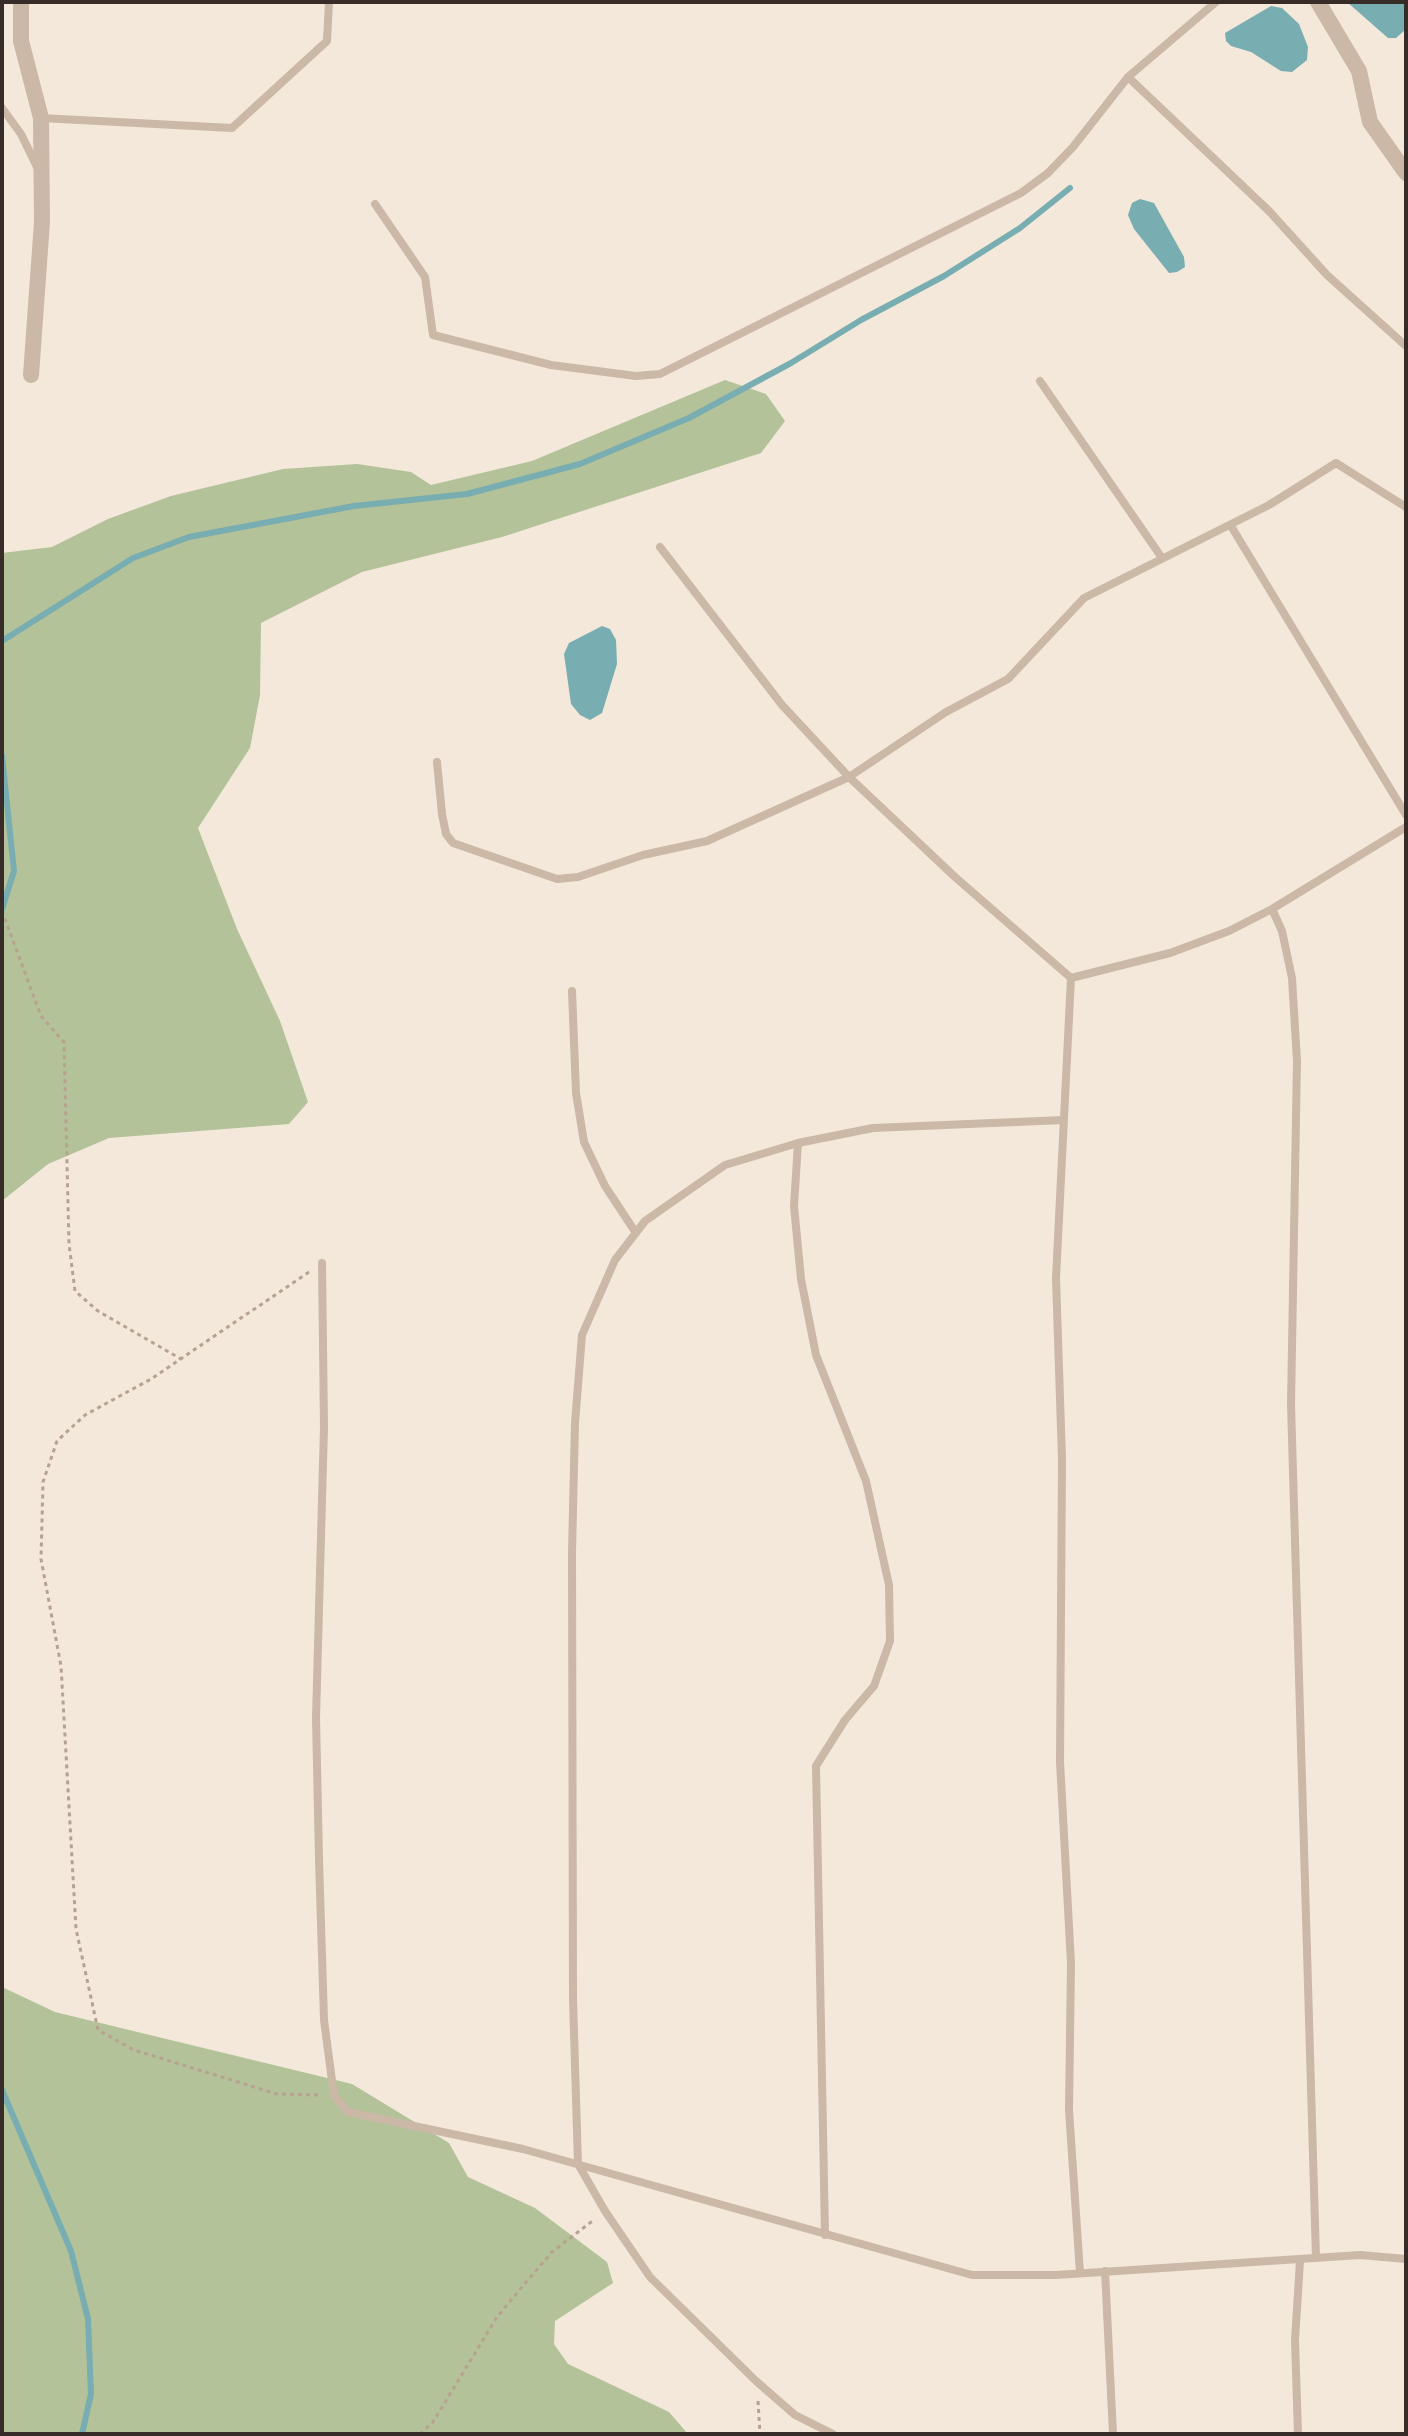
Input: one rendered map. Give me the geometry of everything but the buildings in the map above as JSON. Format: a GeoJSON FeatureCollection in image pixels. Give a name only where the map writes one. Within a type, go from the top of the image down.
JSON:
{"type":"FeatureCollection","features":[{"type":"Feature","properties":{"kind":"street"},"geometry":{"type":"LineString","coordinates":[[21,2],[21,41],[41,118],[42,222],[31,375]]}},
{"type":"Feature","properties":{"kind":"street"},"geometry":{"type":"LineString","coordinates":[[1318,2],[1359,71],[1370,122],[1406,173]]}},
{"type":"Feature","properties":{"kind":"lane"},"geometry":{"type":"LineString","coordinates":[[41,118],[232,128],[327,41],[329,2]]}},
{"type":"Feature","properties":{"kind":"lane"},"geometry":{"type":"LineString","coordinates":[[375,204],[425,277],[433,335],[551,365],[636,376],[660,374],[1021,193],[1048,173],[1073,147],[1128,77],[1216,2]]}},
{"type":"Feature","properties":{"kind":"lane"},"geometry":{"type":"LineString","coordinates":[[1128,77],[1269,211],[1327,275],[1406,346]]}},
{"type":"Feature","properties":{"kind":"lane"},"geometry":{"type":"LineString","coordinates":[[2,108],[21,134],[40,173]]}},
{"type":"Feature","properties":{"kind":"lane"},"geometry":{"type":"LineString","coordinates":[[1040,381],[1162,558]]}},
{"type":"Feature","properties":{"kind":"lane"},"geometry":{"type":"LineString","coordinates":[[437,762],[442,814],[446,834],[453,843],[557,879],[578,877],[643,855],[707,841],[849,777],[946,712],[1008,679],[1084,598],[1231,526],[1336,463],[1406,507]]}},
{"type":"Feature","properties":{"kind":"lane"},"geometry":{"type":"LineString","coordinates":[[1231,526],[1406,815]]}},
{"type":"Feature","properties":{"kind":"lane"},"geometry":{"type":"LineString","coordinates":[[660,547],[782,705],[849,777],[955,877],[1071,978]]}},
{"type":"Feature","properties":{"kind":"lane"},"geometry":{"type":"LineString","coordinates":[[1071,978],[1170,953],[1272,909],[1406,827]]}},
{"type":"Feature","properties":{"kind":"lane"},"geometry":{"type":"LineString","coordinates":[[1272,909],[1282,931],[1292,978],[1297,1061],[1291,1404],[1316,2258]]}},
{"type":"Feature","properties":{"kind":"lane"},"geometry":{"type":"LineString","coordinates":[[1071,978],[1056,1278],[1062,1459],[1060,1762],[1071,1963],[1069,2110],[1080,2273]]}},
{"type":"Feature","properties":{"kind":"lane"},"geometry":{"type":"LineString","coordinates":[[572,991],[576,1093],[584,1142],[605,1186],[636,1233]]}},
{"type":"Feature","properties":{"kind":"lane"},"geometry":{"type":"LineString","coordinates":[[833,2434],[795,2415],[650,2277],[605,2211],[578,2164],[573,1999],[575,1423],[582,1335],[615,1260],[645,1221],[725,1165],[798,1143],[873,1128],[1064,1120]]}},
{"type":"Feature","properties":{"kind":"lane"},"geometry":{"type":"LineString","coordinates":[[798,1143],[794,1206],[801,1279],[813,1340],[866,1481],[889,1585],[890,1641],[874,1686],[845,1720],[816,1766],[825,2235]]}},
{"type":"Feature","properties":{"kind":"lane"},"geometry":{"type":"LineString","coordinates":[[322,1263],[324,1427],[316,1734],[324,2020],[334,2096],[348,2112],[523,2149],[972,2275],[1006,2277],[1360,2255],[1406,2259]]}},
{"type":"Feature","properties":{"kind":"lane"},"geometry":{"type":"LineString","coordinates":[[1298,2434],[1295,2340],[1300,2261]]}},
{"type":"Feature","properties":{"kind":"lane"},"geometry":{"type":"LineString","coordinates":[[1105,2271],[1113,2434]]}},
{"type":"Feature","properties":{"kind":"path"},"geometry":{"type":"LineString","coordinates":[[3,912],[41,1016],[64,1042],[69,1244],[75,1291],[98,1311],[181,1359]]}},
{"type":"Feature","properties":{"kind":"path"},"geometry":{"type":"LineString","coordinates":[[322,1263],[181,1359],[85,1415],[57,1441],[43,1482],[41,1559],[61,1666],[76,1929],[98,2030],[134,2050],[277,2094],[334,2096]]}},
{"type":"Feature","properties":{"kind":"path"},"geometry":{"type":"LineString","coordinates":[[420,2434],[433,2422],[497,2317],[521,2288],[552,2252],[605,2211]]}},
{"type":"Feature","properties":{"kind":"path"},"geometry":{"type":"LineString","coordinates":[[756,2381],[760,2434]]}},
{"type":"Feature","properties":{"kind":"green space"},"geometry":{"type":"Polygon","coordinates":[[[725,380],[766,394],[785,421],[761,453],[502,537],[362,572],[261,623],[260,695],[250,748],[198,828],[237,929],[280,1021],[308,1102],[289,1124],[109,1138],[48,1164],[2,1201],[2,553],[52,547],[108,519],[171,496],[283,469],[357,464],[411,472],[431,485],[532,461],[725,380]]]}},
{"type":"Feature","properties":{"kind":"green space"},"geometry":{"type":"Polygon","coordinates":[[[2,1987],[55,2012],[352,2084],[449,2143],[468,2177],[535,2208],[607,2262],[613,2283],[555,2321],[554,2344],[568,2364],[669,2412],[688,2434],[2,2434],[2,1987]]]}},
{"type":"Feature","properties":{"kind":"water"},"geometry":{"type":"Polygon","coordinates":[[[1347,2],[1406,2],[1406,29],[1396,38],[1388,38],[1347,2]]]}},
{"type":"Feature","properties":{"kind":"water"},"geometry":{"type":"Polygon","coordinates":[[[1271,6],[1282,8],[1299,24],[1308,47],[1307,60],[1292,72],[1281,71],[1226,41],[1225,33],[1271,6]]]}},
{"type":"Feature","properties":{"kind":"water"},"geometry":{"type":"Polygon","coordinates":[[[1140,199],[1154,203],[1184,257],[1185,267],[1177,272],[1169,273],[1134,229],[1128,215],[1132,203],[1140,199]]]}},
{"type":"Feature","properties":{"kind":"water"},"geometry":{"type":"Polygon","coordinates":[[[602,626],[610,629],[616,640],[617,664],[602,713],[590,720],[580,715],[571,704],[564,654],[569,643],[602,626]]]}},
{"type":"Feature","properties":{"kind":"waterway"},"geometry":{"type":"LineString","coordinates":[[2,641],[133,558],[189,537],[354,506],[467,494],[580,464],[689,418],[944,276],[1020,228],[1070,188]]}},
{"type":"Feature","properties":{"kind":"waterway"},"geometry":{"type":"LineString","coordinates":[[2,756],[14,871],[2,909]]}},
{"type":"Feature","properties":{"kind":"waterway"},"geometry":{"type":"LineString","coordinates":[[2,2090],[71,2251],[88,2319],[91,2394],[82,2434]]}}]}
